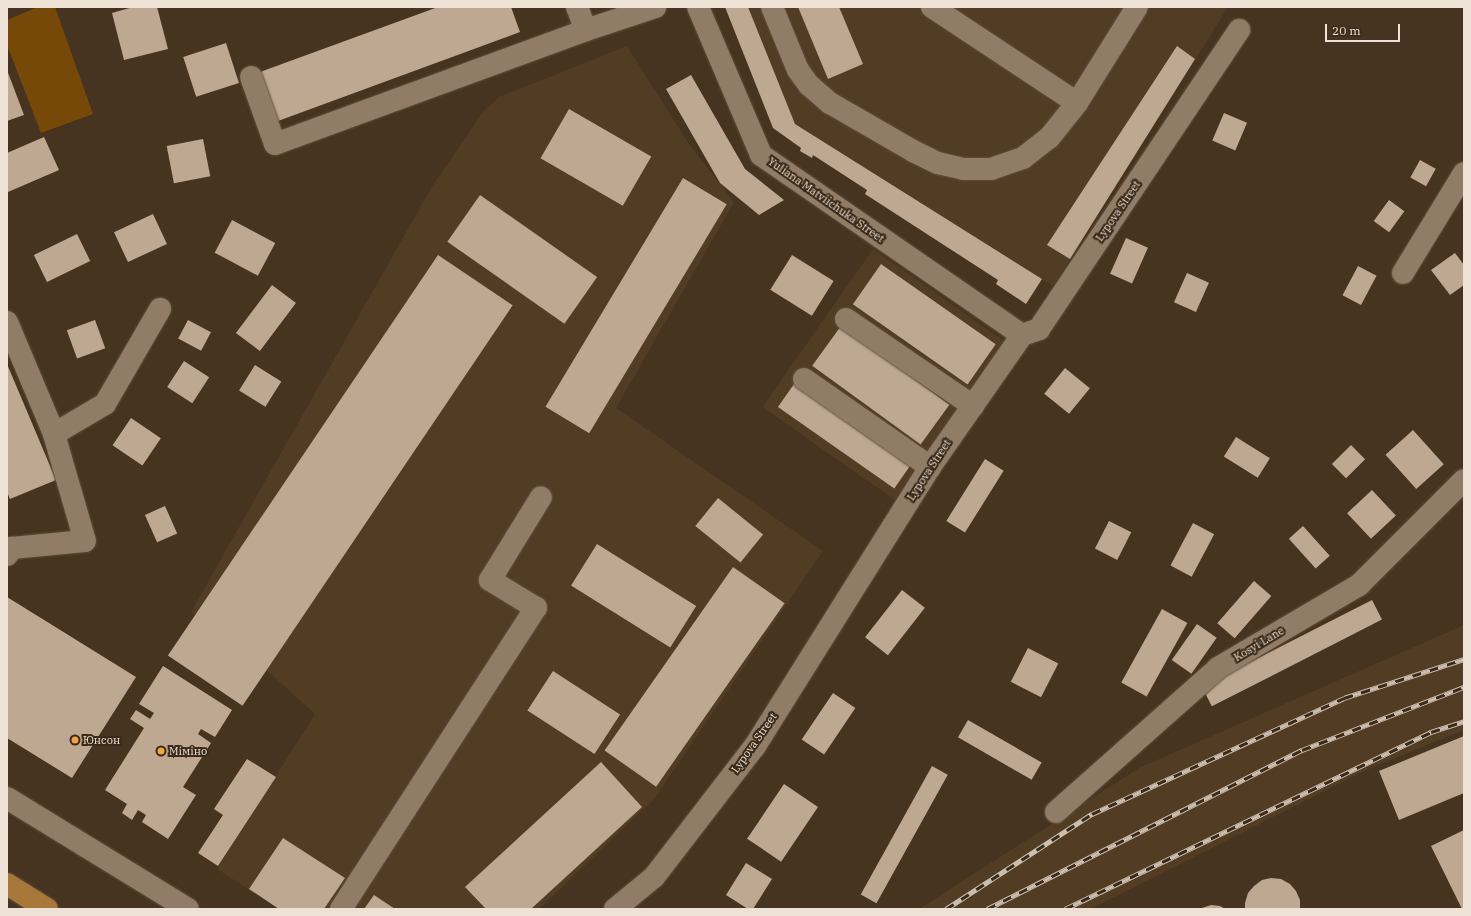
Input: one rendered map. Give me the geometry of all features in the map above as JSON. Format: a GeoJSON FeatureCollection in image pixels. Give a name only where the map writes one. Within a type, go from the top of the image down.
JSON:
{"type":"FeatureCollection","features":[{"type":"Feature","properties":{"kind":"main road"},"geometry":{"type":"LineString","coordinates":[[7,884],[47,909]]}},
{"type":"Feature","properties":{"kind":"street"},"geometry":{"type":"LineString","coordinates":[[577,7],[586,30]]}},
{"type":"Feature","properties":{"kind":"street"},"geometry":{"type":"LineString","coordinates":[[251,77],[275,144],[586,30],[655,7]]}},
{"type":"Feature","properties":{"kind":"street","name":"Yuliana Matviichuka Street"},"geometry":{"type":"LineString","coordinates":[[698,7],[761,155],[1022,335]]}},
{"type":"Feature","properties":{"kind":"street"},"geometry":{"type":"LineString","coordinates":[[772,7],[798,70],[810,85],[830,102],[913,151],[938,163],[963,169],[991,169],[1023,158],[1049,138],[1077,103],[1137,7]]}},
{"type":"Feature","properties":{"kind":"street"},"geometry":{"type":"LineString","coordinates":[[932,7],[1077,103]]}},
{"type":"Feature","properties":{"kind":"street","name":"Lypova Street"},"geometry":{"type":"LineString","coordinates":[[615,909],[654,877],[755,746],[930,466],[1022,335],[1039,329],[1239,30]]}},
{"type":"Feature","properties":{"kind":"street"},"geometry":{"type":"LineString","coordinates":[[1403,273],[1464,173]]}},
{"type":"Feature","properties":{"kind":"street"},"geometry":{"type":"LineString","coordinates":[[54,434],[105,404],[160,309]]}},
{"type":"Feature","properties":{"kind":"street"},"geometry":{"type":"LineString","coordinates":[[846,319],[973,406]]}},
{"type":"Feature","properties":{"kind":"street"},"geometry":{"type":"LineString","coordinates":[[7,322],[54,434],[85,541],[12,548],[7,555]]}},
{"type":"Feature","properties":{"kind":"street"},"geometry":{"type":"LineString","coordinates":[[804,380],[930,466]]}},
{"type":"Feature","properties":{"kind":"street","name":"Kosyi Lane"},"geometry":{"type":"LineString","coordinates":[[1056,812],[1218,668],[1359,585],[1464,480]]}},
{"type":"Feature","properties":{"kind":"street"},"geometry":{"type":"LineString","coordinates":[[341,909],[536,608],[490,580],[541,497]]}},
{"type":"Feature","properties":{"kind":"street"},"geometry":{"type":"LineString","coordinates":[[7,798],[188,909]]}},
{"type":"Feature","properties":{"kind":"shaded area"},"geometry":{"type":"Polygon","coordinates":[[[38,7],[55,7],[93,114],[41,133],[7,45],[7,20],[38,7]]]}},
{"type":"Feature","properties":{"kind":"shaded area"},"geometry":{"type":"Polygon","coordinates":[[[748,7],[1228,7],[1053,286],[795,124],[748,7]]]}},
{"type":"Feature","properties":{"kind":"shaded area"},"geometry":{"type":"Polygon","coordinates":[[[627,46],[689,144],[734,202],[616,408],[823,551],[654,799],[539,909],[279,909],[217,869],[315,714],[273,676],[191,612],[433,185],[483,112],[499,97],[627,46]]]}},
{"type":"Feature","properties":{"kind":"shaded area"},"geometry":{"type":"Polygon","coordinates":[[[873,249],[1005,341],[894,499],[762,407],[873,249]]]}},
{"type":"Feature","properties":{"kind":"shaded area"},"geometry":{"type":"Polygon","coordinates":[[[1464,625],[1464,730],[1366,770],[1091,909],[919,909],[1139,768],[1464,625]]]}},
{"type":"Feature","properties":{"kind":"building"},"geometry":{"type":"Polygon","coordinates":[[[133,7],[157,7],[168,49],[124,60],[112,13],[133,7]]]}},
{"type":"Feature","properties":{"kind":"building"},"geometry":{"type":"Polygon","coordinates":[[[438,7],[511,7],[520,32],[278,121],[260,72],[438,7]]]}},
{"type":"Feature","properties":{"kind":"building"},"geometry":{"type":"Polygon","coordinates":[[[725,7],[748,7],[795,124],[1042,279],[1026,304],[996,284],[998,280],[865,194],[867,190],[813,155],[812,158],[800,151],[801,148],[773,128],[725,7]]]}},
{"type":"Feature","properties":{"kind":"building"},"geometry":{"type":"Polygon","coordinates":[[[798,7],[839,7],[863,64],[828,79],[798,7]]]}},
{"type":"Feature","properties":{"kind":"building"},"geometry":{"type":"Polygon","coordinates":[[[226,43],[239,83],[196,97],[183,57],[226,43]]]}},
{"type":"Feature","properties":{"kind":"building"},"geometry":{"type":"Polygon","coordinates":[[[1177,46],[1195,59],[1070,259],[1047,245],[1177,46]]]}},
{"type":"Feature","properties":{"kind":"building"},"geometry":{"type":"Polygon","coordinates":[[[7,70],[24,115],[7,121],[7,70]]]}},
{"type":"Feature","properties":{"kind":"building"},"geometry":{"type":"Polygon","coordinates":[[[691,75],[745,169],[784,200],[759,215],[720,183],[666,89],[691,75]]]}},
{"type":"Feature","properties":{"kind":"building"},"geometry":{"type":"Polygon","coordinates":[[[569,109],[651,156],[623,206],[540,158],[569,109]]]}},
{"type":"Feature","properties":{"kind":"building"},"geometry":{"type":"Polygon","coordinates":[[[1224,113],[1247,123],[1235,150],[1212,141],[1224,113]]]}},
{"type":"Feature","properties":{"kind":"building"},"geometry":{"type":"Polygon","coordinates":[[[44,137],[59,170],[8,192],[7,153],[44,137]]]}},
{"type":"Feature","properties":{"kind":"building"},"geometry":{"type":"Polygon","coordinates":[[[203,139],[210,176],[174,183],[167,146],[203,139]]]}},
{"type":"Feature","properties":{"kind":"building"},"geometry":{"type":"Polygon","coordinates":[[[1420,160],[1436,169],[1426,186],[1410,177],[1420,160]]]}},
{"type":"Feature","properties":{"kind":"building"},"geometry":{"type":"Polygon","coordinates":[[[683,178],[727,204],[589,433],[545,407],[683,178]]]}},
{"type":"Feature","properties":{"kind":"building"},"geometry":{"type":"Polygon","coordinates":[[[480,195],[597,277],[564,324],[447,242],[480,195]]]}},
{"type":"Feature","properties":{"kind":"building"},"geometry":{"type":"Polygon","coordinates":[[[1389,200],[1404,211],[1389,232],[1374,221],[1389,200]]]}},
{"type":"Feature","properties":{"kind":"building"},"geometry":{"type":"Polygon","coordinates":[[[153,214],[167,244],[128,262],[114,232],[153,214]]]}},
{"type":"Feature","properties":{"kind":"building"},"geometry":{"type":"Polygon","coordinates":[[[232,220],[275,243],[258,276],[215,253],[232,220]]]}},
{"type":"Feature","properties":{"kind":"building"},"geometry":{"type":"Polygon","coordinates":[[[77,234],[90,261],[47,282],[34,255],[77,234]]]}},
{"type":"Feature","properties":{"kind":"building"},"geometry":{"type":"Polygon","coordinates":[[[1126,238],[1148,248],[1132,283],[1110,274],[1126,238]]]}},
{"type":"Feature","properties":{"kind":"building"},"geometry":{"type":"Polygon","coordinates":[[[1455,253],[1464,265],[1464,285],[1450,295],[1431,270],[1455,253]]]}},
{"type":"Feature","properties":{"kind":"building"},"geometry":{"type":"Polygon","coordinates":[[[438,255],[513,305],[243,706],[168,655],[438,255]]]}},
{"type":"Feature","properties":{"kind":"building"},"geometry":{"type":"Polygon","coordinates":[[[792,255],[834,281],[812,316],[770,290],[792,255]]]}},
{"type":"Feature","properties":{"kind":"building"},"geometry":{"type":"Polygon","coordinates":[[[881,264],[996,344],[968,384],[853,304],[881,264]]]}},
{"type":"Feature","properties":{"kind":"building"},"geometry":{"type":"Polygon","coordinates":[[[1358,266],[1377,276],[1361,305],[1343,295],[1358,266]]]}},
{"type":"Feature","properties":{"kind":"building"},"geometry":{"type":"Polygon","coordinates":[[[1187,273],[1209,283],[1196,312],[1174,302],[1187,273]]]}},
{"type":"Feature","properties":{"kind":"building"},"geometry":{"type":"Polygon","coordinates":[[[272,285],[296,303],[260,351],[236,333],[272,285]]]}},
{"type":"Feature","properties":{"kind":"building"},"geometry":{"type":"Polygon","coordinates":[[[95,320],[105,348],[77,358],[67,330],[95,320]]]}},
{"type":"Feature","properties":{"kind":"building"},"geometry":{"type":"Polygon","coordinates":[[[188,320],[211,332],[201,351],[178,339],[188,320]]]}},
{"type":"Feature","properties":{"kind":"building"},"geometry":{"type":"Polygon","coordinates":[[[841,326],[949,405],[921,444],[812,366],[841,326]]]}},
{"type":"Feature","properties":{"kind":"building"},"geometry":{"type":"Polygon","coordinates":[[[184,361],[209,377],[192,403],[167,387],[184,361]]]}},
{"type":"Feature","properties":{"kind":"building"},"geometry":{"type":"Polygon","coordinates":[[[7,364],[56,480],[10,499],[7,492],[7,364]]]}},
{"type":"Feature","properties":{"kind":"building"},"geometry":{"type":"Polygon","coordinates":[[[255,365],[281,381],[265,407],[239,390],[255,365]]]}},
{"type":"Feature","properties":{"kind":"building"},"geometry":{"type":"Polygon","coordinates":[[[1065,368],[1090,388],[1069,414],[1044,394],[1065,368]]]}},
{"type":"Feature","properties":{"kind":"building"},"geometry":{"type":"Polygon","coordinates":[[[794,384],[910,465],[894,488],[778,407],[794,384]]]}},
{"type":"Feature","properties":{"kind":"building"},"geometry":{"type":"Polygon","coordinates":[[[131,418],[161,438],[142,465],[113,445],[131,418]]]}},
{"type":"Feature","properties":{"kind":"building"},"geometry":{"type":"Polygon","coordinates":[[[1413,430],[1444,464],[1416,489],[1386,455],[1413,430]]]}},
{"type":"Feature","properties":{"kind":"building"},"geometry":{"type":"Polygon","coordinates":[[[1236,437],[1270,458],[1258,478],[1224,457],[1236,437]]]}},
{"type":"Feature","properties":{"kind":"building"},"geometry":{"type":"Polygon","coordinates":[[[1351,445],[1365,459],[1346,478],[1332,464],[1351,445]]]}},
{"type":"Feature","properties":{"kind":"building"},"geometry":{"type":"Polygon","coordinates":[[[985,459],[1004,471],[965,533],[946,521],[985,459]]]}},
{"type":"Feature","properties":{"kind":"building"},"geometry":{"type":"Polygon","coordinates":[[[1372,490],[1396,516],[1371,539],[1347,513],[1372,490]]]}},
{"type":"Feature","properties":{"kind":"building"},"geometry":{"type":"Polygon","coordinates":[[[718,498],[763,535],[740,562],[695,526],[718,498]]]}},
{"type":"Feature","properties":{"kind":"building"},"geometry":{"type":"Polygon","coordinates":[[[165,506],[177,533],[157,542],[145,515],[165,506]]]}},
{"type":"Feature","properties":{"kind":"building"},"geometry":{"type":"Polygon","coordinates":[[[1109,521],[1131,532],[1117,560],[1095,549],[1109,521]]]}},
{"type":"Feature","properties":{"kind":"building"},"geometry":{"type":"Polygon","coordinates":[[[1193,523],[1214,534],[1192,577],[1170,565],[1193,523]]]}},
{"type":"Feature","properties":{"kind":"building"},"geometry":{"type":"Polygon","coordinates":[[[1303,526],[1330,556],[1316,568],[1289,539],[1303,526]]]}},
{"type":"Feature","properties":{"kind":"building"},"geometry":{"type":"Polygon","coordinates":[[[597,544],[696,606],[670,648],[571,586],[597,544]]]}},
{"type":"Feature","properties":{"kind":"building"},"geometry":{"type":"Polygon","coordinates":[[[733,567],[785,603],[656,787],[605,750],[733,567]]]}},
{"type":"Feature","properties":{"kind":"building"},"geometry":{"type":"Polygon","coordinates":[[[1254,581],[1271,596],[1235,638],[1217,623],[1254,581]]]}},
{"type":"Feature","properties":{"kind":"building"},"geometry":{"type":"Polygon","coordinates":[[[902,590],[925,608],[888,655],[865,637],[902,590]]]}},
{"type":"Feature","properties":{"kind":"building"},"geometry":{"type":"Polygon","coordinates":[[[7,597],[136,677],[72,778],[7,738],[7,597]]]}},
{"type":"Feature","properties":{"kind":"building"},"geometry":{"type":"Polygon","coordinates":[[[1372,600],[1382,620],[1212,706],[1202,687],[1372,600]]]}},
{"type":"Feature","properties":{"kind":"building"},"geometry":{"type":"Polygon","coordinates":[[[1162,609],[1187,623],[1147,697],[1121,682],[1162,609]]]}},
{"type":"Feature","properties":{"kind":"building"},"geometry":{"type":"Polygon","coordinates":[[[1197,624],[1217,638],[1191,674],[1172,660],[1197,624]]]}},
{"type":"Feature","properties":{"kind":"building"},"geometry":{"type":"Polygon","coordinates":[[[1028,648],[1058,663],[1041,697],[1011,682],[1028,648]]]}},
{"type":"Feature","properties":{"kind":"building"},"geometry":{"type":"Polygon","coordinates":[[[163,666],[232,710],[215,737],[201,729],[198,734],[211,743],[183,787],[196,795],[168,839],[142,822],[146,815],[138,810],[132,820],[122,813],[127,804],[105,790],[144,728],[130,719],[136,710],[150,719],[154,713],[139,704],[163,666]]]}},
{"type":"Feature","properties":{"kind":"building"},"geometry":{"type":"Polygon","coordinates":[[[553,671],[620,715],[594,754],[527,710],[553,671]]]}},
{"type":"Feature","properties":{"kind":"building"},"geometry":{"type":"Polygon","coordinates":[[[833,693],[855,708],[824,755],[802,739],[833,693]]]}},
{"type":"Feature","properties":{"kind":"building"},"geometry":{"type":"Polygon","coordinates":[[[968,720],[1042,762],[1032,780],[958,737],[968,720]]]}},
{"type":"Feature","properties":{"kind":"building"},"geometry":{"type":"Polygon","coordinates":[[[1464,736],[1464,793],[1399,820],[1379,771],[1464,736]]]}},
{"type":"Feature","properties":{"kind":"building"},"geometry":{"type":"Polygon","coordinates":[[[247,759],[276,777],[218,866],[198,853],[223,815],[214,809],[247,759]]]}},
{"type":"Feature","properties":{"kind":"building"},"geometry":{"type":"Polygon","coordinates":[[[601,762],[642,807],[531,909],[486,909],[465,887],[601,762]]]}},
{"type":"Feature","properties":{"kind":"building"},"geometry":{"type":"Polygon","coordinates":[[[932,766],[948,775],[876,903],[861,895],[932,766]]]}},
{"type":"Feature","properties":{"kind":"building"},"geometry":{"type":"Polygon","coordinates":[[[784,784],[818,807],[781,862],[747,839],[784,784]]]}},
{"type":"Feature","properties":{"kind":"building"},"geometry":{"type":"Polygon","coordinates":[[[1464,830],[1464,909],[1462,909],[1431,846],[1464,830]]]}},
{"type":"Feature","properties":{"kind":"building"},"geometry":{"type":"Polygon","coordinates":[[[283,838],[345,878],[324,909],[279,909],[249,889],[283,838]]]}},
{"type":"Feature","properties":{"kind":"building"},"geometry":{"type":"Polygon","coordinates":[[[746,863],[772,879],[753,909],[748,909],[726,895],[746,863]]]}},
{"type":"Feature","properties":{"kind":"building"},"geometry":{"type":"Polygon","coordinates":[[[1271,878],[1281,879],[1290,884],[1296,891],[1300,900],[1300,909],[1245,909],[1248,893],[1262,880],[1271,878]]]}},
{"type":"Feature","properties":{"kind":"building"},"geometry":{"type":"Polygon","coordinates":[[[374,895],[395,909],[364,909],[374,895]]]}},
{"type":"Feature","properties":{"kind":"building"},"geometry":{"type":"Polygon","coordinates":[[[1211,905],[1220,906],[1225,909],[1199,909],[1211,905]]]}},
{"type":"Feature","properties":{"kind":"railway"},"geometry":{"type":"LineString","coordinates":[[946,909],[1092,814],[1344,698],[1464,659]]}},
{"type":"Feature","properties":{"kind":"railway"},"geometry":{"type":"LineString","coordinates":[[987,909],[1302,750],[1464,687]]}},
{"type":"Feature","properties":{"kind":"railway"},"geometry":{"type":"LineString","coordinates":[[1065,909],[1431,732],[1464,721]]}},
{"type":"Feature","properties":{"kind":"place","name":"Юнсон"},"geometry":{"type":"Point","coordinates":[75,740]}},
{"type":"Feature","properties":{"kind":"place","name":"Міміно"},"geometry":{"type":"Point","coordinates":[161,751]}}]}
